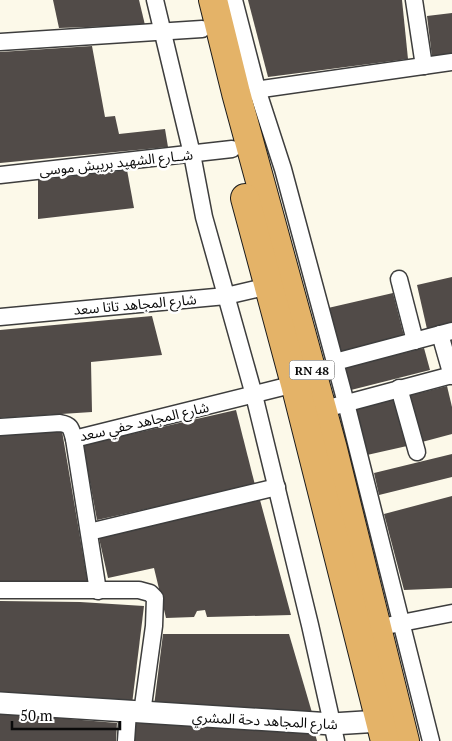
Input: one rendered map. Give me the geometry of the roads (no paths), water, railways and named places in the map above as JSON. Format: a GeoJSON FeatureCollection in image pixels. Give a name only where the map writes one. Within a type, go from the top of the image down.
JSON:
{"type":"FeatureCollection","features":[{"type":"Feature","properties":{"kind":"highway","name":"RN 48"},"geometry":{"type":"LineString","coordinates":[[194,0],[295,384],[324,410],[382,731]]}},
{"type":"Feature","properties":{"kind":"highway","name":"RN 48"},"geometry":{"type":"LineString","coordinates":[[213,0],[246,91],[295,304],[333,449],[389,625],[405,741]]}},
{"type":"Feature","properties":{"kind":"street"},"geometry":{"type":"LineString","coordinates":[[155,0],[192,154],[204,217],[254,395],[310,624],[334,733]]}},
{"type":"Feature","properties":{"kind":"street"},"geometry":{"type":"LineString","coordinates":[[234,0],[246,91],[283,169],[334,362],[324,410],[452,375],[446,333],[334,362]]}},
{"type":"Feature","properties":{"kind":"street"},"geometry":{"type":"LineString","coordinates":[[414,0],[424,66]]}},
{"type":"Feature","properties":{"kind":"street"},"geometry":{"type":"LineString","coordinates":[[0,42],[202,29]]}},
{"type":"Feature","properties":{"kind":"street"},"geometry":{"type":"LineString","coordinates":[[246,91],[452,62]]}},
{"type":"Feature","properties":{"kind":"street","name":"شــارع الشهيد بريبش موسى"},"geometry":{"type":"LineString","coordinates":[[0,175],[232,149]]}},
{"type":"Feature","properties":{"kind":"street"},"geometry":{"type":"LineString","coordinates":[[399,279],[415,341]]}},
{"type":"Feature","properties":{"kind":"street","name":"شارع المجاهد تاتا سعد"},"geometry":{"type":"LineString","coordinates":[[0,317],[226,296],[269,286]]}},
{"type":"Feature","properties":{"kind":"street","name":"شارع المجاهد حفي سعد"},"geometry":{"type":"LineString","coordinates":[[0,427],[60,422],[69,425],[74,439],[295,384]]}},
{"type":"Feature","properties":{"kind":"street"},"geometry":{"type":"LineString","coordinates":[[399,388],[417,452]]}},
{"type":"Feature","properties":{"kind":"street"},"geometry":{"type":"LineString","coordinates":[[74,439],[98,591]]}},
{"type":"Feature","properties":{"kind":"street"},"geometry":{"type":"LineString","coordinates":[[89,532],[276,487]]}},
{"type":"Feature","properties":{"kind":"street"},"geometry":{"type":"LineString","coordinates":[[0,590],[139,590],[150,594],[154,598],[154,626],[135,712],[126,741]]}},
{"type":"Feature","properties":{"kind":"street"},"geometry":{"type":"LineString","coordinates":[[430,741],[389,625],[452,613]]}},
{"type":"Feature","properties":{"kind":"street","name":"شارع المجاهد دحة المشري"},"geometry":{"type":"LineString","coordinates":[[0,703],[135,712],[334,733],[382,731]]}}]}
